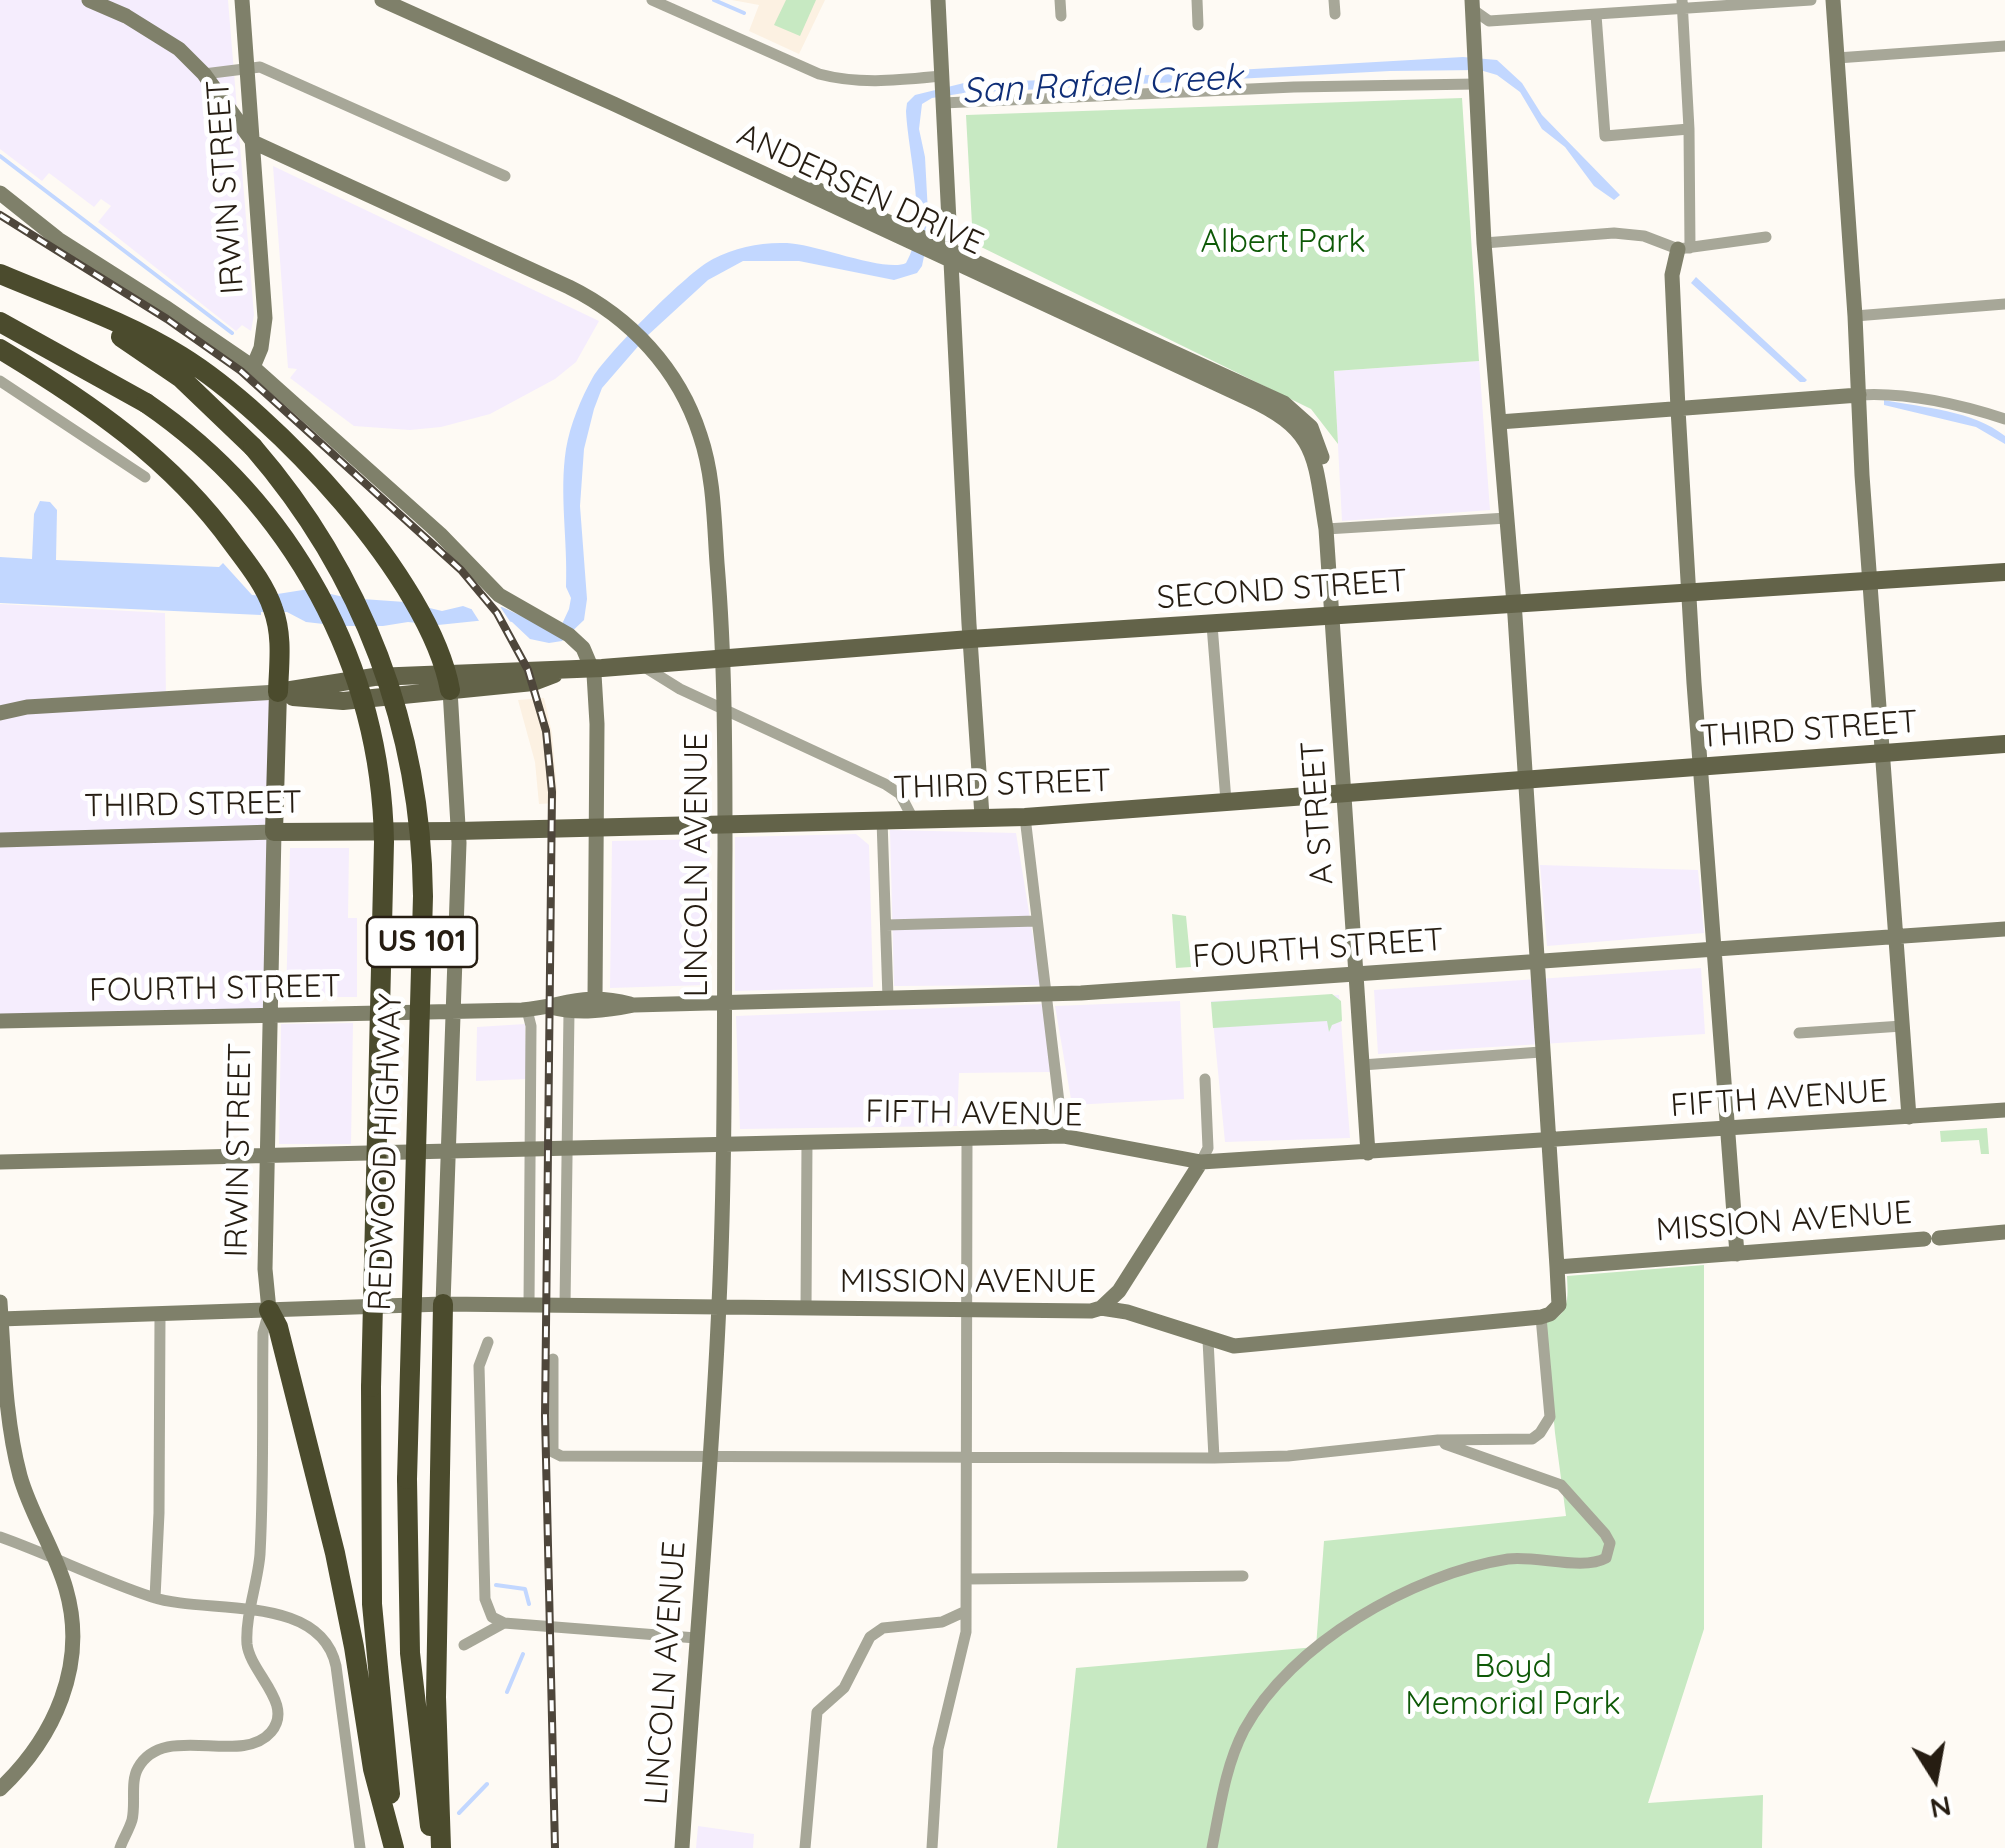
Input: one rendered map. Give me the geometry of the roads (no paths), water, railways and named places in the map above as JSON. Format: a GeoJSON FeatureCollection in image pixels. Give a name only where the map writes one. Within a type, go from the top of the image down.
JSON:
{"type":"FeatureCollection","features":[{"type":"Feature","properties":{"kind":"highway","name":"REDWOOD HIGHWAY"},"geometry":{"type":"LineString","coordinates":[[0,275],[81,314],[152,357],[208,401],[253,447],[308,517],[356,599],[399,711],[417,801],[423,896],[407,1478],[410,1653],[419,1747],[437,1848]]}},
{"type":"Feature","properties":{"kind":"highway"},"geometry":{"type":"LineString","coordinates":[[0,275],[150,338],[233,394],[285,440],[368,534],[430,632],[448,682]]}},
{"type":"Feature","properties":{"kind":"highway","name":"REDWOOD HIGHWAY"},"geometry":{"type":"LineString","coordinates":[[0,322],[146,403],[198,442],[268,513],[322,596],[346,648],[375,753],[383,800],[384,842],[370,1386],[370,1556],[375,1651],[396,1848]]}},
{"type":"Feature","properties":{"kind":"highway"},"geometry":{"type":"LineString","coordinates":[[0,349],[84,401],[142,445],[202,505],[266,593],[280,640],[278,692]]}},
{"type":"Feature","properties":{"kind":"highway"},"geometry":{"type":"LineString","coordinates":[[437,1848],[442,1304]]}},
{"type":"Feature","properties":{"kind":"highway"},"geometry":{"type":"LineString","coordinates":[[269,1310],[278,1327],[332,1540],[354,1647],[372,1769],[396,1848]]}},
{"type":"Feature","properties":{"kind":"main road","name":"SECOND STREET"},"geometry":{"type":"LineString","coordinates":[[278,692],[328,702],[448,682],[533,682],[563,670],[970,639],[2005,572]]}},
{"type":"Feature","properties":{"kind":"main road","name":"IRWIN STREET"},"geometry":{"type":"LineString","coordinates":[[274,832],[278,692]]}},
{"type":"Feature","properties":{"kind":"main road","name":"THIRD STREET"},"geometry":{"type":"LineString","coordinates":[[274,832],[1025,816],[1884,756],[2005,744]]}},
{"type":"Feature","properties":{"kind":"street"},"geometry":{"type":"LineString","coordinates":[[89,0],[161,36],[204,74],[252,142]]}},
{"type":"Feature","properties":{"kind":"street","name":"IRWIN STREET"},"geometry":{"type":"LineString","coordinates":[[242,0],[265,318],[261,348],[253,368]]}},
{"type":"Feature","properties":{"kind":"street","name":"ANDERSEN DRIVE"},"geometry":{"type":"LineString","coordinates":[[382,0],[887,225],[931,241]]}},
{"type":"Feature","properties":{"kind":"street","name":"ANDERSEN DRIVE"},"geometry":{"type":"LineString","coordinates":[[404,0],[887,225],[912,230],[987,280],[1276,411],[1311,439]]}},
{"type":"Feature","properties":{"kind":"street"},"geometry":{"type":"LineString","coordinates":[[652,0],[840,80],[884,81],[942,90],[1476,84]]}},
{"type":"Feature","properties":{"kind":"street"},"geometry":{"type":"LineString","coordinates":[[938,0],[982,816]]}},
{"type":"Feature","properties":{"kind":"street"},"geometry":{"type":"LineString","coordinates":[[1060,0],[1061,16]]}},
{"type":"Feature","properties":{"kind":"street"},"geometry":{"type":"LineString","coordinates":[[1197,0],[1198,24]]}},
{"type":"Feature","properties":{"kind":"street"},"geometry":{"type":"LineString","coordinates":[[1334,0],[1335,14]]}},
{"type":"Feature","properties":{"kind":"street"},"geometry":{"type":"LineString","coordinates":[[1470,3],[1489,20],[1810,0]]}},
{"type":"Feature","properties":{"kind":"street"},"geometry":{"type":"LineString","coordinates":[[1833,0],[1908,1117]]}},
{"type":"Feature","properties":{"kind":"street"},"geometry":{"type":"LineString","coordinates":[[553,1359],[553,1452],[561,1456],[1214,1458],[1288,1456],[1438,1440],[1518,1441],[1540,1434],[1550,1416],[1541,1317],[1559,1304],[1470,3]]}},
{"type":"Feature","properties":{"kind":"street"},"geometry":{"type":"LineString","coordinates":[[1682,5],[1690,129],[1684,248],[1672,275],[1678,409],[1700,769],[1738,1254]]}},
{"type":"Feature","properties":{"kind":"street"},"geometry":{"type":"LineString","coordinates":[[1596,15],[1606,136],[1690,129]]}},
{"type":"Feature","properties":{"kind":"street"},"geometry":{"type":"LineString","coordinates":[[1837,58],[2005,46]]}},
{"type":"Feature","properties":{"kind":"street"},"geometry":{"type":"LineString","coordinates":[[204,74],[260,67],[505,176]]}},
{"type":"Feature","properties":{"kind":"street","name":"LINCOLN AVENUE"},"geometry":{"type":"LineString","coordinates":[[252,142],[576,290],[630,328],[652,349],[686,399],[706,455],[726,710],[723,1144],[719,1306],[682,1848]]}},
{"type":"Feature","properties":{"kind":"street"},"geometry":{"type":"LineString","coordinates":[[0,192],[58,239],[253,368],[447,540],[499,595],[576,640],[593,668],[597,724],[595,998]]}},
{"type":"Feature","properties":{"kind":"street"},"geometry":{"type":"LineString","coordinates":[[931,241],[947,208]]}},
{"type":"Feature","properties":{"kind":"street"},"geometry":{"type":"LineString","coordinates":[[1484,243],[1614,233],[1644,236],[1684,248],[1766,237]]}},
{"type":"Feature","properties":{"kind":"street","name":"ANDERSEN DRIVE"},"geometry":{"type":"LineString","coordinates":[[950,255],[1284,402],[1298,413],[1311,439]]}},
{"type":"Feature","properties":{"kind":"street"},"geometry":{"type":"LineString","coordinates":[[952,303],[969,282],[987,280]]}},
{"type":"Feature","properties":{"kind":"street"},"geometry":{"type":"LineString","coordinates":[[1855,316],[2005,304]]}},
{"type":"Feature","properties":{"kind":"street"},"geometry":{"type":"LineString","coordinates":[[0,381],[145,477]]}},
{"type":"Feature","properties":{"kind":"street"},"geometry":{"type":"LineString","coordinates":[[1500,422],[1885,393],[2005,419]]}},
{"type":"Feature","properties":{"kind":"street","name":"A STREET"},"geometry":{"type":"LineString","coordinates":[[1311,439],[1327,482],[1326,529],[1368,1153]]}},
{"type":"Feature","properties":{"kind":"street"},"geometry":{"type":"LineString","coordinates":[[1326,529],[1507,518]]}},
{"type":"Feature","properties":{"kind":"street"},"geometry":{"type":"LineString","coordinates":[[1212,624],[1226,801]]}},
{"type":"Feature","properties":{"kind":"street"},"geometry":{"type":"LineString","coordinates":[[642,665],[668,682],[885,784],[900,794],[912,819]]}},
{"type":"Feature","properties":{"kind":"street"},"geometry":{"type":"LineString","coordinates":[[442,1304],[455,1011],[458,831],[448,682]]}},
{"type":"Feature","properties":{"kind":"street","name":"SECOND STREET"},"geometry":{"type":"LineString","coordinates":[[0,712],[27,707],[278,692]]}},
{"type":"Feature","properties":{"kind":"street"},"geometry":{"type":"LineString","coordinates":[[1025,816],[1062,1136]]}},
{"type":"Feature","properties":{"kind":"street"},"geometry":{"type":"LineString","coordinates":[[882,820],[888,998]]}},
{"type":"Feature","properties":{"kind":"street","name":"IRWIN STREET"},"geometry":{"type":"LineString","coordinates":[[120,1848],[132,1820],[136,1770],[148,1756],[168,1747],[253,1745],[270,1732],[278,1716],[275,1697],[256,1672],[248,1646],[260,1542],[262,1334],[269,1310],[265,1269],[274,832]]}},
{"type":"Feature","properties":{"kind":"street","name":"THIRD STREET"},"geometry":{"type":"LineString","coordinates":[[0,840],[274,832]]}},
{"type":"Feature","properties":{"kind":"street"},"geometry":{"type":"LineString","coordinates":[[886,925],[1037,921]]}},
{"type":"Feature","properties":{"kind":"street","name":"FOURTH STREET"},"geometry":{"type":"LineString","coordinates":[[550,1007],[569,1012],[634,1005],[1046,994],[2005,929]]}},
{"type":"Feature","properties":{"kind":"street","name":"FOURTH STREET"},"geometry":{"type":"LineString","coordinates":[[0,1021],[527,1010],[550,1007],[564,1000],[595,998],[634,1005]]}},
{"type":"Feature","properties":{"kind":"street"},"geometry":{"type":"LineString","coordinates":[[527,1010],[531,1026],[529,1304]]}},
{"type":"Feature","properties":{"kind":"street"},"geometry":{"type":"LineString","coordinates":[[565,1305],[569,1012]]}},
{"type":"Feature","properties":{"kind":"street"},"geometry":{"type":"LineString","coordinates":[[1800,1033],[1902,1026]]}},
{"type":"Feature","properties":{"kind":"street"},"geometry":{"type":"LineString","coordinates":[[1362,1065],[1541,1052]]}},
{"type":"Feature","properties":{"kind":"street"},"geometry":{"type":"LineString","coordinates":[[1101,1308],[1119,1291],[1208,1148],[1205,1079]]}},
{"type":"Feature","properties":{"kind":"street","name":"FIFTH AVENUE"},"geometry":{"type":"LineString","coordinates":[[0,1162],[1062,1136],[1201,1162],[2005,1110]]}},
{"type":"Feature","properties":{"kind":"street"},"geometry":{"type":"LineString","coordinates":[[932,1848],[938,1749],[966,1632],[967,1137]]}},
{"type":"Feature","properties":{"kind":"street"},"geometry":{"type":"LineString","coordinates":[[806,1309],[807,1141]]}},
{"type":"Feature","properties":{"kind":"street","name":"MISSION AVENUE"},"geometry":{"type":"LineString","coordinates":[[1557,1268],[2005,1232]]}},
{"type":"Feature","properties":{"kind":"street"},"geometry":{"type":"LineString","coordinates":[[0,1302],[12,1438],[21,1480],[69,1604],[71,1642],[64,1694],[56,1718],[38,1747],[0,1789]]}},
{"type":"Feature","properties":{"kind":"street","name":"MISSION AVENUE"},"geometry":{"type":"LineString","coordinates":[[1,1320],[442,1304],[968,1311],[1101,1308],[1127,1312],[1234,1346],[1541,1317]]}},
{"type":"Feature","properties":{"kind":"street"},"geometry":{"type":"LineString","coordinates":[[155,1598],[160,1316]]}},
{"type":"Feature","properties":{"kind":"street"},"geometry":{"type":"LineString","coordinates":[[1208,1340],[1214,1458]]}},
{"type":"Feature","properties":{"kind":"street"},"geometry":{"type":"LineString","coordinates":[[488,1342],[478,1366],[485,1599],[492,1617],[504,1623],[696,1638]]}},
{"type":"Feature","properties":{"kind":"street"},"geometry":{"type":"LineString","coordinates":[[1212,1848],[1225,1779],[1244,1730],[1281,1680],[1316,1647],[1388,1600],[1446,1574],[1510,1559],[1588,1563],[1606,1558],[1610,1543],[1605,1534],[1561,1485],[1438,1440]]}},
{"type":"Feature","properties":{"kind":"street"},"geometry":{"type":"LineString","coordinates":[[0,1537],[155,1598],[202,1606],[253,1607],[300,1624],[330,1648],[336,1666],[360,1848]]}},
{"type":"Feature","properties":{"kind":"street"},"geometry":{"type":"LineString","coordinates":[[967,1578],[1243,1576]]}},
{"type":"Feature","properties":{"kind":"street"},"geometry":{"type":"LineString","coordinates":[[805,1848],[817,1712],[821,1706],[844,1688],[870,1637],[883,1628],[942,1622],[966,1611]]}},
{"type":"Feature","properties":{"kind":"street"},"geometry":{"type":"LineString","coordinates":[[464,1644],[504,1623]]}},
{"type":"Feature","properties":{"kind":"water","name":"San Rafael Creek"},"geometry":{"type":"Polygon","coordinates":[[[1463,57],[1497,60],[1522,83],[1542,115],[1620,195],[1614,200],[1594,186],[1565,147],[1542,129],[1520,92],[1497,75],[1480,70],[1390,71],[964,93],[932,98],[922,104],[919,129],[925,157],[929,232],[917,273],[894,280],[799,261],[743,261],[708,280],[647,336],[602,388],[584,449],[580,506],[587,599],[584,620],[562,641],[530,639],[512,622],[496,619],[438,625],[408,622],[341,626],[306,622],[287,612],[261,615],[0,603],[0,557],[32,559],[34,514],[40,501],[50,502],[57,510],[56,560],[219,567],[223,563],[252,595],[309,589],[442,611],[463,606],[502,607],[530,620],[562,624],[571,598],[566,587],[566,449],[576,412],[593,377],[668,295],[701,267],[731,251],[758,244],[787,243],[883,264],[906,263],[916,230],[906,111],[907,103],[915,95],[964,83],[1463,57]]]}},
{"type":"Feature","properties":{"kind":"water"},"geometry":{"type":"Polygon","coordinates":[[[1696,277],[1807,380],[1800,382],[1691,283],[1696,277]]]}},
{"type":"Feature","properties":{"kind":"water"},"geometry":{"type":"Polygon","coordinates":[[[1884,400],[1947,411],[1978,421],[2005,436],[2005,444],[1976,427],[1884,405],[1884,400]]]}},
{"type":"Feature","properties":{"kind":"waterway"},"geometry":{"type":"LineString","coordinates":[[714,0],[744,13]]}},
{"type":"Feature","properties":{"kind":"waterway"},"geometry":{"type":"LineString","coordinates":[[0,156],[232,333]]}},
{"type":"Feature","properties":{"kind":"waterway"},"geometry":{"type":"LineString","coordinates":[[496,1585],[525,1589],[529,1604]]}},
{"type":"Feature","properties":{"kind":"waterway"},"geometry":{"type":"LineString","coordinates":[[507,1692],[523,1654]]}},
{"type":"Feature","properties":{"kind":"waterway"},"geometry":{"type":"LineString","coordinates":[[459,1813],[487,1784]]}},
{"type":"Feature","properties":{"kind":"railway"},"geometry":{"type":"LineString","coordinates":[[0,215],[167,319],[241,371],[461,570],[497,613],[528,670],[546,731],[552,792],[545,1416],[555,1848]]}},
{"type":"Feature","properties":{"kind":"park label","name":"Albert Park"},"geometry":{"type":"Point","coordinates":[1283,242]}},
{"type":"Feature","properties":{"kind":"park label","name":"Boyd Memorial Park"},"geometry":{"type":"Point","coordinates":[1513,1686]}}]}
